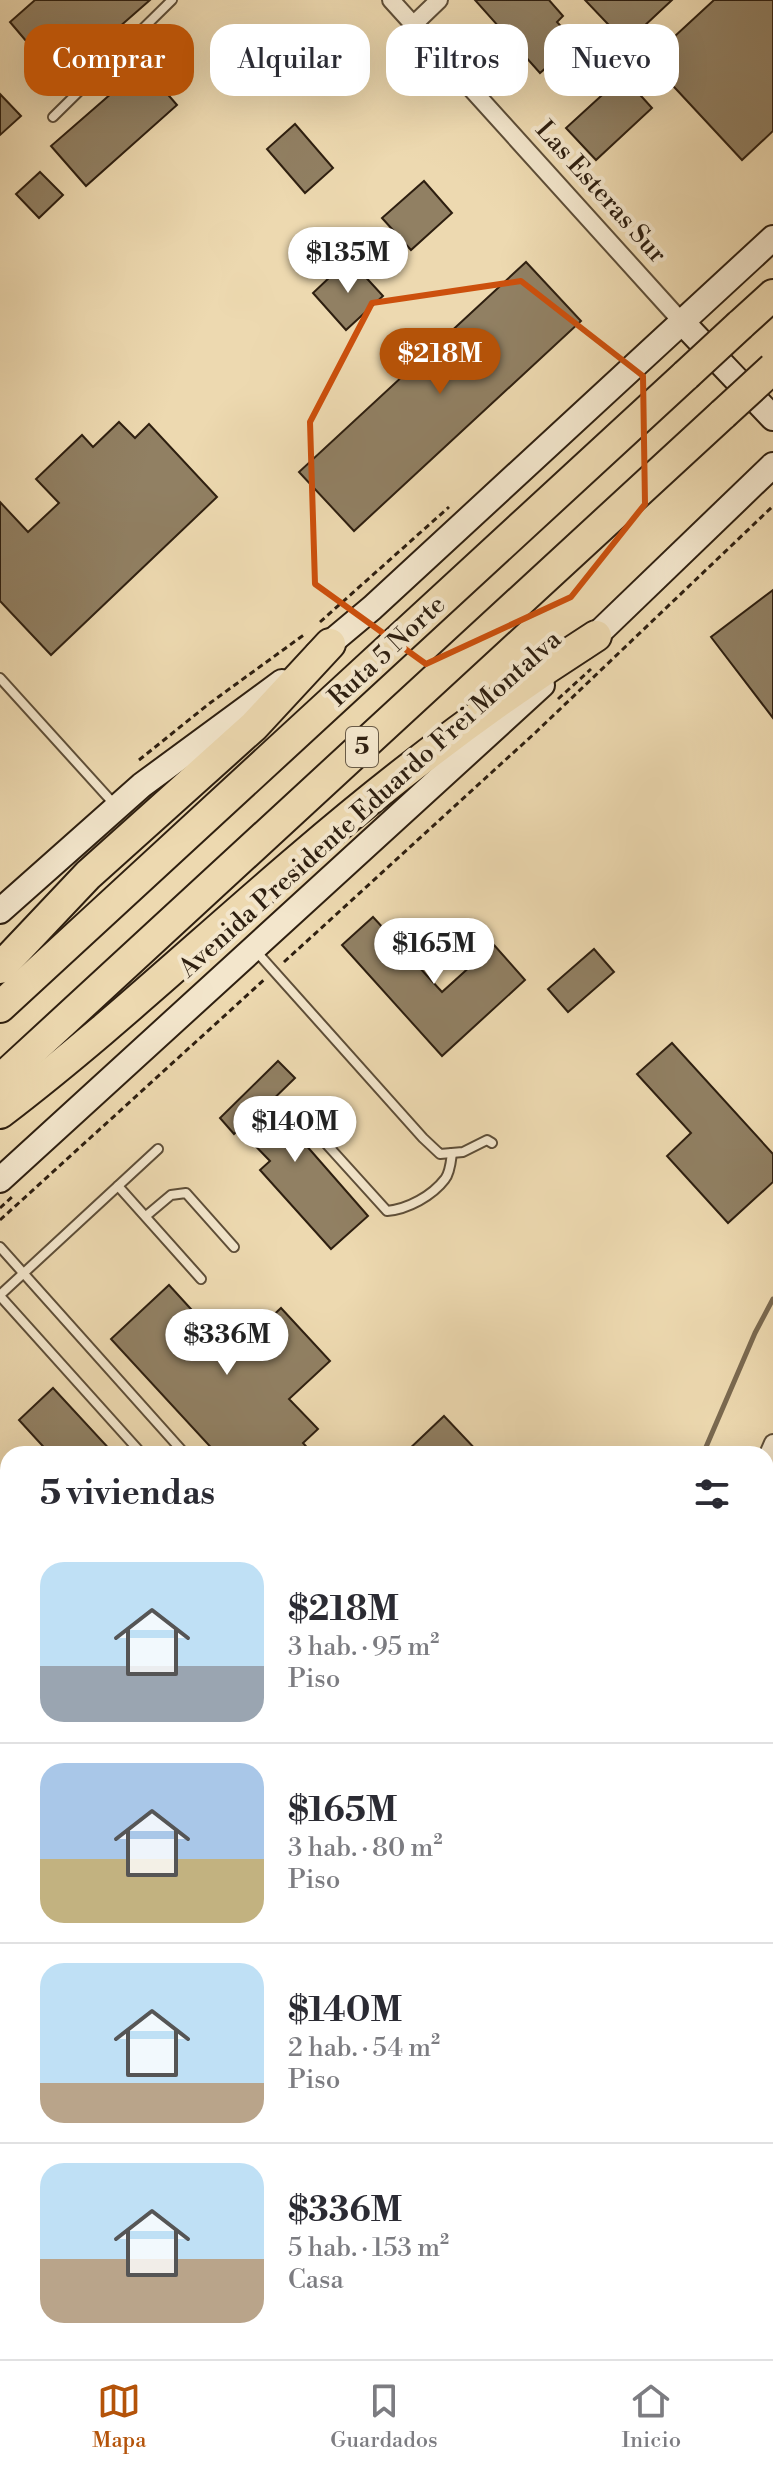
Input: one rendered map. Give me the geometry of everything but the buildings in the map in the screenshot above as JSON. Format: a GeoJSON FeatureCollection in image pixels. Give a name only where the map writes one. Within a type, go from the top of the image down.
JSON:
{"type":"FeatureCollection","features":[{"type":"Feature","properties":{"kind":"highway","name":"Ruta 5 Norte"},"geometry":{"type":"LineString","coordinates":[[0,1007],[773,295]]}},
{"type":"Feature","properties":{"kind":"highway","name":"Ruta 5 Norte"},"geometry":{"type":"LineString","coordinates":[[0,1080],[773,368]]}},
{"type":"Feature","properties":{"kind":"highway"},"geometry":{"type":"LineString","coordinates":[[0,968],[97,866],[254,726],[316,634]]}},
{"type":"Feature","properties":{"kind":"highway"},"geometry":{"type":"LineString","coordinates":[[0,1113],[81,1050],[296,861],[412,765],[496,702],[596,636]]}},
{"type":"Feature","properties":{"kind":"main road"},"geometry":{"type":"LineString","coordinates":[[0,911],[116,806],[682,322],[773,238]]}},
{"type":"Feature","properties":{"kind":"main road","name":"Las Esteras Sur"},"geometry":{"type":"LineString","coordinates":[[682,322],[773,418]]}},
{"type":"Feature","properties":{"kind":"main road","name":"Avenida Presidente Eduardo Frei Montalva"},"geometry":{"type":"LineString","coordinates":[[0,1180],[596,636],[773,465]]}},
{"type":"Feature","properties":{"kind":"street","name":"Las Esteras Sur"},"geometry":{"type":"LineString","coordinates":[[391,0],[410,24]]}},
{"type":"Feature","properties":{"kind":"street"},"geometry":{"type":"LineString","coordinates":[[414,24],[439,0]]}},
{"type":"Feature","properties":{"kind":"street","name":"Las Esteras Sur"},"geometry":{"type":"LineString","coordinates":[[476,96],[682,322]]}},
{"type":"Feature","properties":{"kind":"lane"},"geometry":{"type":"LineString","coordinates":[[53,117],[172,0]]}},
{"type":"Feature","properties":{"kind":"lane"},"geometry":{"type":"LineString","coordinates":[[0,678],[116,806]]}},
{"type":"Feature","properties":{"kind":"lane"},"geometry":{"type":"LineString","coordinates":[[254,948],[440,1154],[463,1152],[487,1140],[492,1143]]}},
{"type":"Feature","properties":{"kind":"lane"},"geometry":{"type":"LineString","coordinates":[[311,1127],[387,1211],[399,1210],[420,1201],[447,1178],[452,1153]]}},
{"type":"Feature","properties":{"kind":"lane"},"geometry":{"type":"LineString","coordinates":[[135,1446],[0,1296],[158,1149]]}},
{"type":"Feature","properties":{"kind":"lane"},"geometry":{"type":"LineString","coordinates":[[118,1186],[201,1279]]}},
{"type":"Feature","properties":{"kind":"lane"},"geometry":{"type":"LineString","coordinates":[[146,1216],[171,1195],[186,1193],[234,1247]]}},
{"type":"Feature","properties":{"kind":"lane"},"geometry":{"type":"LineString","coordinates":[[0,1247],[178,1446]]}},
{"type":"Feature","properties":{"kind":"path"},"geometry":{"type":"LineString","coordinates":[[295,649],[316,634],[454,505]]}},
{"type":"Feature","properties":{"kind":"path"},"geometry":{"type":"LineString","coordinates":[[0,1220],[547,722],[773,506]]}},
{"type":"Feature","properties":{"kind":"path"},"geometry":{"type":"LineString","coordinates":[[134,764],[210,703],[316,634]]}},
{"type":"Feature","properties":{"kind":"path"},"geometry":{"type":"LineString","coordinates":[[145,763],[209,712]]}},
{"type":"Feature","properties":{"kind":"highlighted area"},"geometry":{"type":"Polygon","coordinates":[[[521,281],[643,376],[645,504],[571,597],[426,664],[315,584],[310,422],[372,303],[521,281]]]}},
{"type":"Feature","properties":{"kind":"waterway"},"geometry":{"type":"LineString","coordinates":[[706,1446],[773,1299]]}}]}
